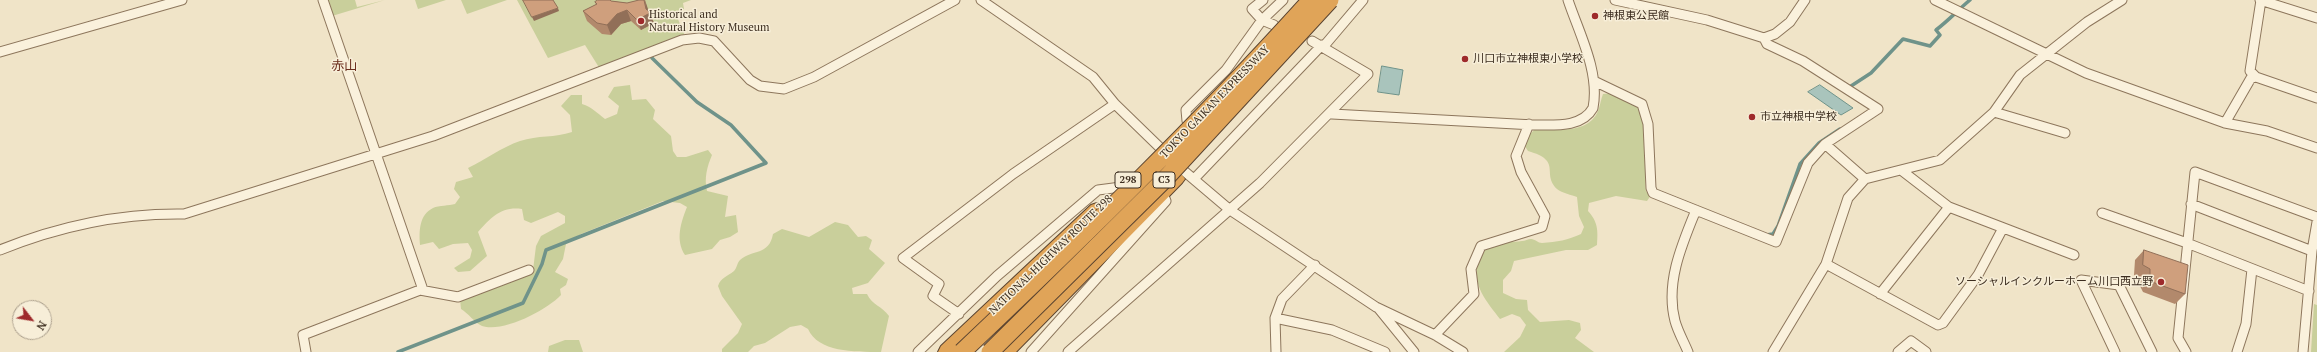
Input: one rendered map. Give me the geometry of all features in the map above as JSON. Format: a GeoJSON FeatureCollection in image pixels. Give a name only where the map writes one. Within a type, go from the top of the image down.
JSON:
{"type":"FeatureCollection","features":[{"type":"Feature","properties":{"kind":"highway","name":"NATIONAL HIGHWAY ROUTE 298"},"geometry":{"type":"LineString","coordinates":[[948,352],[1161,148],[1301,0]]}},
{"type":"Feature","properties":{"kind":"highway","name":"TOKYO GAIKAN EXPRESSWAY"},"geometry":{"type":"LineString","coordinates":[[962,352],[1103,217],[1184,136],[1311,0]]}},
{"type":"Feature","properties":{"kind":"highway","name":"TOKYO GAIKAN EXPRESSWAY"},"geometry":{"type":"LineString","coordinates":[[990,352],[1120,225],[1249,90],[1330,0]]}},
{"type":"Feature","properties":{"kind":"highway"},"geometry":{"type":"LineString","coordinates":[[1004,352],[1163,193],[1189,175],[1339,0]]}},
{"type":"Feature","properties":{"kind":"highway"},"geometry":{"type":"LineString","coordinates":[[1249,90],[1301,43],[1344,0]]}},
{"type":"Feature","properties":{"kind":"highway"},"geometry":{"type":"LineString","coordinates":[[939,352],[1075,232]]}},
{"type":"Feature","properties":{"kind":"highway"},"geometry":{"type":"LineString","coordinates":[[1010,352],[1060,297]]}},
{"type":"Feature","properties":{"kind":"street"},"geometry":{"type":"LineString","coordinates":[[0,52],[182,0]]}},
{"type":"Feature","properties":{"kind":"street"},"geometry":{"type":"LineString","coordinates":[[323,0],[420,280],[422,288],[420,290]]}},
{"type":"Feature","properties":{"kind":"street"},"geometry":{"type":"LineString","coordinates":[[0,250],[33,238],[114,218],[147,213],[184,214],[433,136],[666,46],[699,38],[714,41],[720,45],[750,80],[760,86],[784,89],[814,77],[955,0]]}},
{"type":"Feature","properties":{"kind":"street"},"geometry":{"type":"LineString","coordinates":[[981,0],[1093,77],[1115,104],[1189,175],[1230,210],[1315,265],[1376,307],[1435,335],[1463,352]]}},
{"type":"Feature","properties":{"kind":"street"},"geometry":{"type":"LineString","coordinates":[[1263,0],[1252,9],[1262,20],[1274,25]]}},
{"type":"Feature","properties":{"kind":"street"},"geometry":{"type":"LineString","coordinates":[[1187,122],[1186,110],[1226,70],[1262,20],[1283,0]]}},
{"type":"Feature","properties":{"kind":"street"},"geometry":{"type":"LineString","coordinates":[[1189,175],[1323,46],[1363,0]]}},
{"type":"Feature","properties":{"kind":"street"},"geometry":{"type":"LineString","coordinates":[[1332,114],[1529,124],[1574,122],[1591,113],[1596,97],[1594,81],[1568,0]]}},
{"type":"Feature","properties":{"kind":"street"},"geometry":{"type":"LineString","coordinates":[[1615,0],[1707,20],[1764,38],[1775,34],[1790,22],[1805,0]]}},
{"type":"Feature","properties":{"kind":"street"},"geometry":{"type":"LineString","coordinates":[[1935,0],[2046,55],[2094,76],[2225,123],[2267,131],[2317,148]]}},
{"type":"Feature","properties":{"kind":"street"},"geometry":{"type":"LineString","coordinates":[[1772,352],[1826,264],[1848,198],[1865,179],[1940,160],[1994,112],[2020,75],[2087,22],[2122,0]]}},
{"type":"Feature","properties":{"kind":"street"},"geometry":{"type":"LineString","coordinates":[[2317,18],[2260,0],[2250,71],[2256,77],[2317,98]]}},
{"type":"Feature","properties":{"kind":"street"},"geometry":{"type":"LineString","coordinates":[[1594,81],[1620,92],[1642,104],[1648,124],[1650,188],[1653,193],[1776,242],[1794,202],[1805,167],[1817,150],[1878,109],[1803,61],[1767,44],[1764,38]]}},
{"type":"Feature","properties":{"kind":"street"},"geometry":{"type":"LineString","coordinates":[[1068,352],[1230,210],[1332,114],[1368,74],[1323,46],[1312,41]]}},
{"type":"Feature","properties":{"kind":"street"},"geometry":{"type":"LineString","coordinates":[[2225,123],[2251,78],[2256,77]]}},
{"type":"Feature","properties":{"kind":"street"},"geometry":{"type":"LineString","coordinates":[[959,314],[933,296],[939,284],[903,258],[1013,174],[1115,104]]}},
{"type":"Feature","properties":{"kind":"street"},"geometry":{"type":"LineString","coordinates":[[1994,112],[2065,133]]}},
{"type":"Feature","properties":{"kind":"street"},"geometry":{"type":"LineString","coordinates":[[1435,335],[1474,294],[1471,269],[1481,246],[1542,227],[1545,221],[1545,216],[1521,172],[1516,156],[1529,124]]}},
{"type":"Feature","properties":{"kind":"street"},"geometry":{"type":"LineString","coordinates":[[1825,144],[1865,179]]}},
{"type":"Feature","properties":{"kind":"street"},"geometry":{"type":"LineString","coordinates":[[1901,170],[1949,207],[2074,256]]}},
{"type":"Feature","properties":{"kind":"street"},"geometry":{"type":"LineString","coordinates":[[2186,352],[2178,338],[2195,172],[2317,217]]}},
{"type":"Feature","properties":{"kind":"street"},"geometry":{"type":"LineString","coordinates":[[918,352],[997,276],[1098,190],[1121,187]]}},
{"type":"Feature","properties":{"kind":"street"},"geometry":{"type":"LineString","coordinates":[[1037,351],[1166,201],[1163,193]]}},
{"type":"Feature","properties":{"kind":"street"},"geometry":{"type":"LineString","coordinates":[[2191,204],[2312,251]]}},
{"type":"Feature","properties":{"kind":"street"},"geometry":{"type":"LineString","coordinates":[[1880,294],[1949,207]]}},
{"type":"Feature","properties":{"kind":"street"},"geometry":{"type":"LineString","coordinates":[[1688,352],[1674,319],[1671,289],[1677,257],[1696,210]]}},
{"type":"Feature","properties":{"kind":"street"},"geometry":{"type":"LineString","coordinates":[[2102,213],[2187,243],[2309,291]]}},
{"type":"Feature","properties":{"kind":"street"},"geometry":{"type":"LineString","coordinates":[[2303,352],[2312,251],[2317,222]]}},
{"type":"Feature","properties":{"kind":"street"},"geometry":{"type":"LineString","coordinates":[[1826,264],[1935,325],[1943,323],[1978,275],[2003,228]]}},
{"type":"Feature","properties":{"kind":"street"},"geometry":{"type":"LineString","coordinates":[[1276,352],[1275,318],[1282,299],[1315,265]]}},
{"type":"Feature","properties":{"kind":"street"},"geometry":{"type":"LineString","coordinates":[[2237,352],[2246,324],[2252,269]]}},
{"type":"Feature","properties":{"kind":"street"},"geometry":{"type":"LineString","coordinates":[[306,352],[303,335],[420,290],[458,297],[529,270]]}},
{"type":"Feature","properties":{"kind":"street"},"geometry":{"type":"LineString","coordinates":[[2115,352],[2081,280],[2119,285],[2152,352]]}},
{"type":"Feature","properties":{"kind":"street"},"geometry":{"type":"LineString","coordinates":[[1376,307],[1414,352]]}},
{"type":"Feature","properties":{"kind":"street"},"geometry":{"type":"LineString","coordinates":[[1275,318],[1311,323],[1334,330],[1385,352]]}},
{"type":"Feature","properties":{"kind":"street"},"geometry":{"type":"LineString","coordinates":[[1898,352],[1911,341],[1926,352]]}},
{"type":"Feature","properties":{"kind":"green space"},"geometry":{"type":"Polygon","coordinates":[[[326,0],[355,0],[357,7],[385,0],[332,16],[326,0]]]}},
{"type":"Feature","properties":{"kind":"green space"},"geometry":{"type":"Polygon","coordinates":[[[415,0],[446,0],[418,9],[415,0]]]}},
{"type":"Feature","properties":{"kind":"green space"},"geometry":{"type":"Polygon","coordinates":[[[461,0],[507,0],[467,14],[461,0]]]}},
{"type":"Feature","properties":{"kind":"green space"},"geometry":{"type":"Polygon","coordinates":[[[517,0],[691,0],[683,3],[684,9],[675,12],[685,36],[600,69],[585,45],[548,58],[517,0]]]}},
{"type":"Feature","properties":{"kind":"green space"},"geometry":{"type":"Polygon","coordinates":[[[630,85],[632,100],[646,99],[655,110],[653,119],[671,136],[673,151],[677,157],[686,157],[708,150],[712,155],[706,173],[707,191],[728,196],[725,217],[736,215],[738,232],[730,237],[720,240],[712,249],[685,255],[680,243],[680,231],[687,207],[680,203],[663,201],[581,234],[566,244],[563,259],[555,272],[568,279],[566,285],[560,289],[561,295],[546,307],[513,323],[491,327],[479,325],[461,309],[460,299],[533,270],[536,246],[541,236],[565,223],[565,216],[558,212],[531,223],[524,220],[522,209],[509,209],[497,214],[492,217],[478,232],[487,256],[470,271],[458,272],[454,268],[470,258],[472,250],[468,243],[453,244],[439,249],[433,242],[420,245],[420,229],[422,219],[428,211],[435,207],[455,204],[460,197],[454,189],[456,182],[473,177],[468,168],[520,141],[572,132],[570,115],[561,106],[571,95],[582,95],[582,104],[592,108],[605,119],[617,114],[619,106],[608,97],[614,87],[630,85]]]}},
{"type":"Feature","properties":{"kind":"green space"},"geometry":{"type":"Polygon","coordinates":[[[1613,93],[1635,105],[1640,111],[1645,133],[1646,191],[1651,195],[1647,201],[1616,196],[1589,203],[1588,211],[1597,226],[1597,245],[1588,250],[1566,250],[1514,261],[1511,271],[1503,280],[1503,293],[1516,299],[1527,300],[1528,310],[1540,322],[1569,320],[1580,323],[1581,330],[1575,338],[1594,352],[1504,352],[1520,337],[1526,325],[1520,317],[1512,314],[1500,319],[1486,300],[1477,278],[1479,261],[1483,254],[1491,245],[1496,244],[1531,239],[1542,243],[1567,239],[1581,234],[1584,227],[1579,216],[1577,197],[1557,189],[1551,178],[1550,168],[1545,159],[1528,151],[1524,145],[1530,134],[1536,128],[1571,129],[1587,124],[1593,119],[1598,111],[1603,94],[1613,93]]]}},
{"type":"Feature","properties":{"kind":"green space"},"geometry":{"type":"Polygon","coordinates":[[[835,222],[848,225],[858,237],[866,236],[872,240],[869,249],[885,263],[868,283],[852,288],[853,294],[867,294],[872,301],[889,316],[881,352],[849,351],[828,346],[813,337],[808,329],[801,325],[790,327],[765,343],[754,346],[748,352],[722,352],[722,349],[738,333],[742,324],[722,296],[718,286],[724,277],[734,271],[740,260],[768,246],[773,234],[782,229],[809,237],[835,222]]]}},
{"type":"Feature","properties":{"kind":"green space"},"geometry":{"type":"Polygon","coordinates":[[[2314,304],[2317,305],[2317,352],[2311,352],[2314,304]]]}},
{"type":"Feature","properties":{"kind":"green space"},"geometry":{"type":"Polygon","coordinates":[[[565,340],[579,340],[583,352],[548,352],[549,346],[565,340]]]}},
{"type":"Feature","properties":{"kind":"water"},"geometry":{"type":"Polygon","coordinates":[[[1382,66],[1403,70],[1399,95],[1378,92],[1382,66]]]}},
{"type":"Feature","properties":{"kind":"water"},"geometry":{"type":"Polygon","coordinates":[[[1820,85],[1853,108],[1841,115],[1808,92],[1820,85]]]}},
{"type":"Feature","properties":{"kind":"building"},"geometry":{"type":"Polygon","coordinates":[[[523,0],[553,0],[558,8],[532,17],[523,0]]]}},
{"type":"Feature","properties":{"kind":"building"},"geometry":{"type":"Polygon","coordinates":[[[598,0],[610,0],[627,3],[644,0],[646,9],[650,13],[637,20],[627,10],[617,14],[607,25],[597,23],[583,11],[597,4],[595,2],[598,0]]]}},
{"type":"Feature","properties":{"kind":"building"},"geometry":{"type":"Polygon","coordinates":[[[2144,250],[2188,265],[2185,294],[2152,282],[2150,277],[2150,269],[2143,265],[2144,250]]]}},
{"type":"Feature","properties":{"kind":"waterway"},"geometry":{"type":"LineString","coordinates":[[1848,88],[1871,73],[1903,39],[1930,46],[1940,35],[1936,30],[1970,0]]}},
{"type":"Feature","properties":{"kind":"waterway"},"geometry":{"type":"LineString","coordinates":[[398,352],[523,303],[542,264],[546,250],[766,163],[731,125],[697,102],[652,58]]}},
{"type":"Feature","properties":{"kind":"waterway"},"geometry":{"type":"LineString","coordinates":[[1766,235],[1773,234],[1778,226],[1800,164],[1819,143],[1840,129]]}},
{"type":"Feature","properties":{"kind":"place","name":"神根東公民館"},"geometry":{"type":"Point","coordinates":[1595,16]}},
{"type":"Feature","properties":{"kind":"place","name":"Historical and Natural History Museum"},"geometry":{"type":"Point","coordinates":[641,21]}},
{"type":"Feature","properties":{"kind":"place","name":"川口市立神根東小学校"},"geometry":{"type":"Point","coordinates":[1465,59]}},
{"type":"Feature","properties":{"kind":"place","name":"市立神根中学校"},"geometry":{"type":"Point","coordinates":[1752,117]}},
{"type":"Feature","properties":{"kind":"place","name":"ソーシャルインクルーホーム川口西立野"},"geometry":{"type":"Point","coordinates":[2161,282]}},
{"type":"Feature","properties":{"kind":"district","name":"赤山"},"geometry":{"type":"Point","coordinates":[344,66]}}]}
